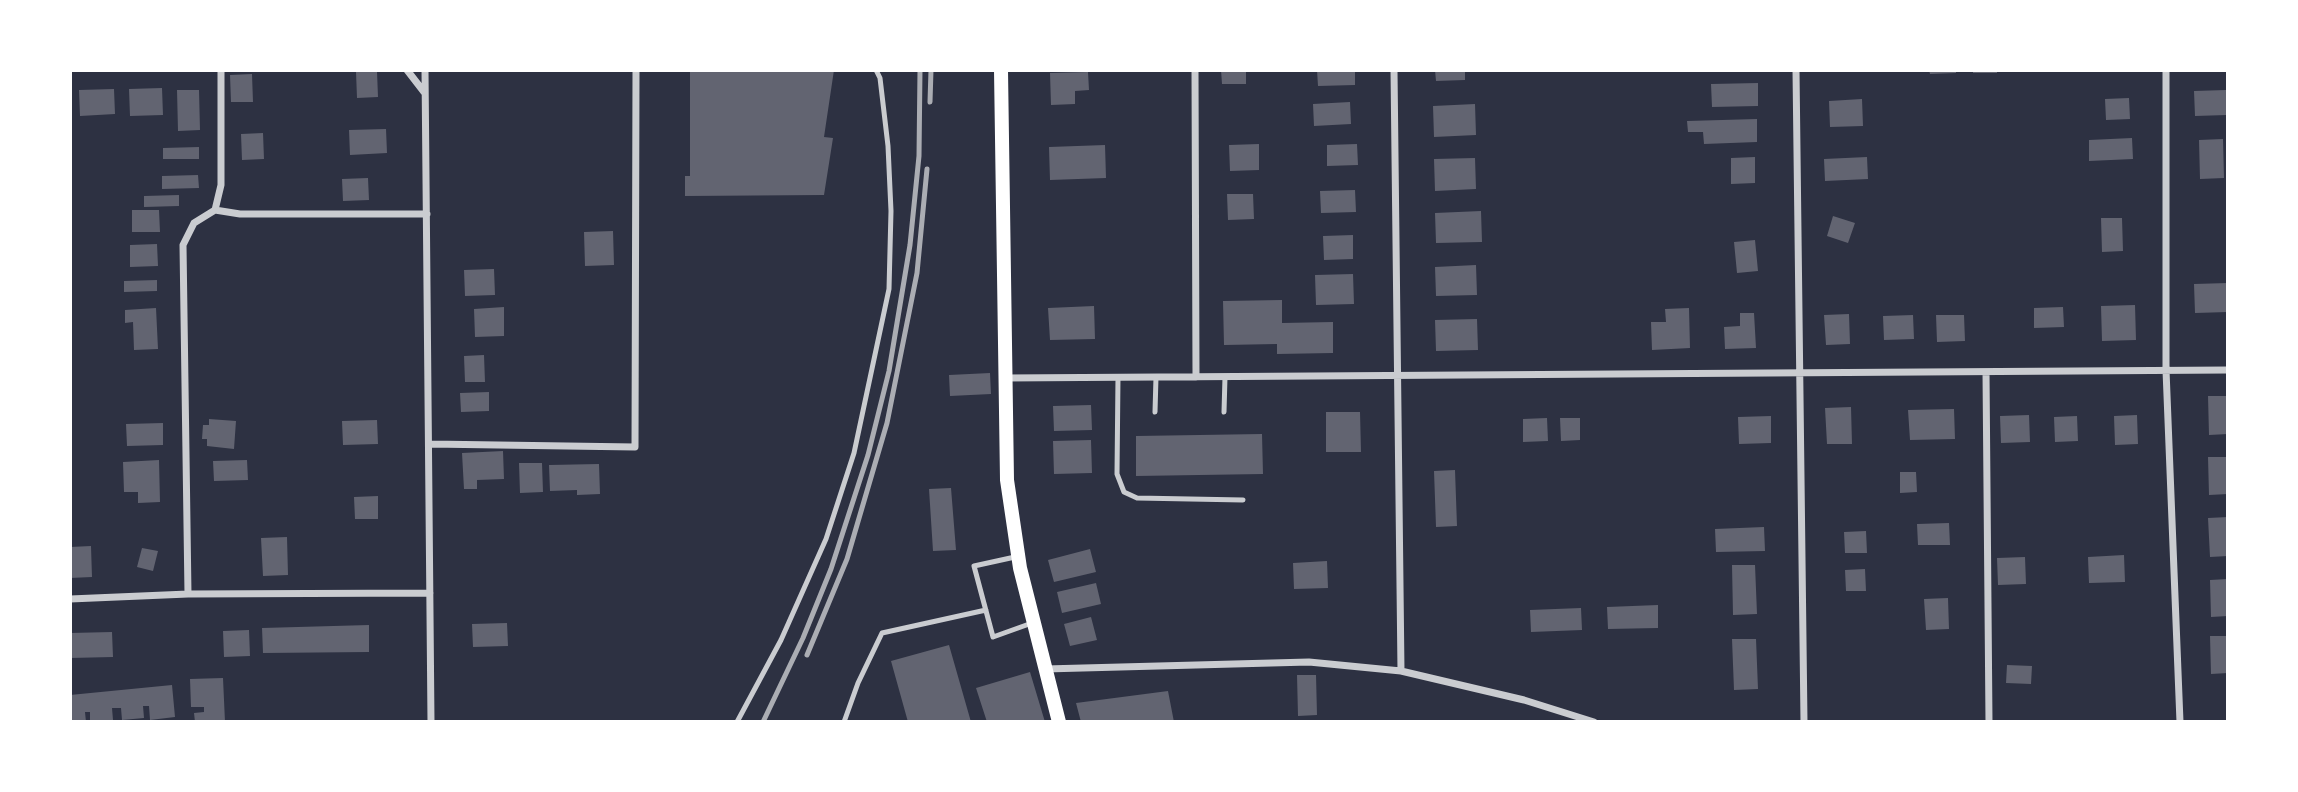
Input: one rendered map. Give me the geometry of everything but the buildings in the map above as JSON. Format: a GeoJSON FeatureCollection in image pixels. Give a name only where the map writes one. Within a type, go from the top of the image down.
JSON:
{"type":"FeatureCollection","features":[{"type":"Feature","properties":{"kind":"main road"},"geometry":{"type":"LineString","coordinates":[[1001,70],[1007,480],[1018,556],[1059,722]]}},
{"type":"Feature","properties":{"kind":"street"},"geometry":{"type":"LineString","coordinates":[[215,210],[221,185],[221,70]]}},
{"type":"Feature","properties":{"kind":"street"},"geometry":{"type":"LineString","coordinates":[[407,70],[425,93]]}},
{"type":"Feature","properties":{"kind":"street"},"geometry":{"type":"LineString","coordinates":[[425,70],[431,722]]}},
{"type":"Feature","properties":{"kind":"street"},"geometry":{"type":"LineString","coordinates":[[430,444],[635,447],[636,70]]}},
{"type":"Feature","properties":{"kind":"street"},"geometry":{"type":"LineString","coordinates":[[1195,70],[1196,377]]}},
{"type":"Feature","properties":{"kind":"street"},"geometry":{"type":"LineString","coordinates":[[1394,70],[1395,377],[1401,671]]}},
{"type":"Feature","properties":{"kind":"street"},"geometry":{"type":"LineString","coordinates":[[1796,70],[1804,722]]}},
{"type":"Feature","properties":{"kind":"street"},"geometry":{"type":"LineString","coordinates":[[2166,70],[2166,370],[2180,722]]}},
{"type":"Feature","properties":{"kind":"street"},"geometry":{"type":"LineString","coordinates":[[188,594],[183,245],[194,223],[215,210],[240,214],[427,214]]}},
{"type":"Feature","properties":{"kind":"street"},"geometry":{"type":"LineString","coordinates":[[1006,378],[2228,370]]}},
{"type":"Feature","properties":{"kind":"street"},"geometry":{"type":"LineString","coordinates":[[1986,372],[1989,722]]}},
{"type":"Feature","properties":{"kind":"street"},"geometry":{"type":"LineString","coordinates":[[70,599],[188,594],[430,593]]}},
{"type":"Feature","properties":{"kind":"street"},"geometry":{"type":"LineString","coordinates":[[1044,670],[1309,662],[1401,671],[1524,700],[1594,722]]}},
{"type":"Feature","properties":{"kind":"lane"},"geometry":{"type":"LineString","coordinates":[[737,722],[781,640],[826,539],[859,428],[889,289],[891,211],[888,146],[880,78],[876,70]]}},
{"type":"Feature","properties":{"kind":"lane"},"geometry":{"type":"LineString","coordinates":[[1118,377],[1117,474],[1124,492],[1137,498],[1243,500]]}},
{"type":"Feature","properties":{"kind":"lane"},"geometry":{"type":"LineString","coordinates":[[1155,412],[1156,377]]}},
{"type":"Feature","properties":{"kind":"lane"},"geometry":{"type":"LineString","coordinates":[[1224,412],[1225,377]]}},
{"type":"Feature","properties":{"kind":"lane"},"geometry":{"type":"LineString","coordinates":[[1018,556],[974,566],[993,637],[1033,623]]}},
{"type":"Feature","properties":{"kind":"lane"},"geometry":{"type":"LineString","coordinates":[[844,722],[858,683],[882,633],[986,610]]}},
{"type":"Feature","properties":{"kind":"railway"},"geometry":{"type":"LineString","coordinates":[[763,722],[803,638],[831,569],[868,455],[889,371],[910,245],[919,156],[920,70]]}},
{"type":"Feature","properties":{"kind":"railway"},"geometry":{"type":"LineString","coordinates":[[930,102],[931,70]]}},
{"type":"Feature","properties":{"kind":"railway"},"geometry":{"type":"LineString","coordinates":[[807,655],[847,559],[887,423],[917,273],[927,169]]}}]}
